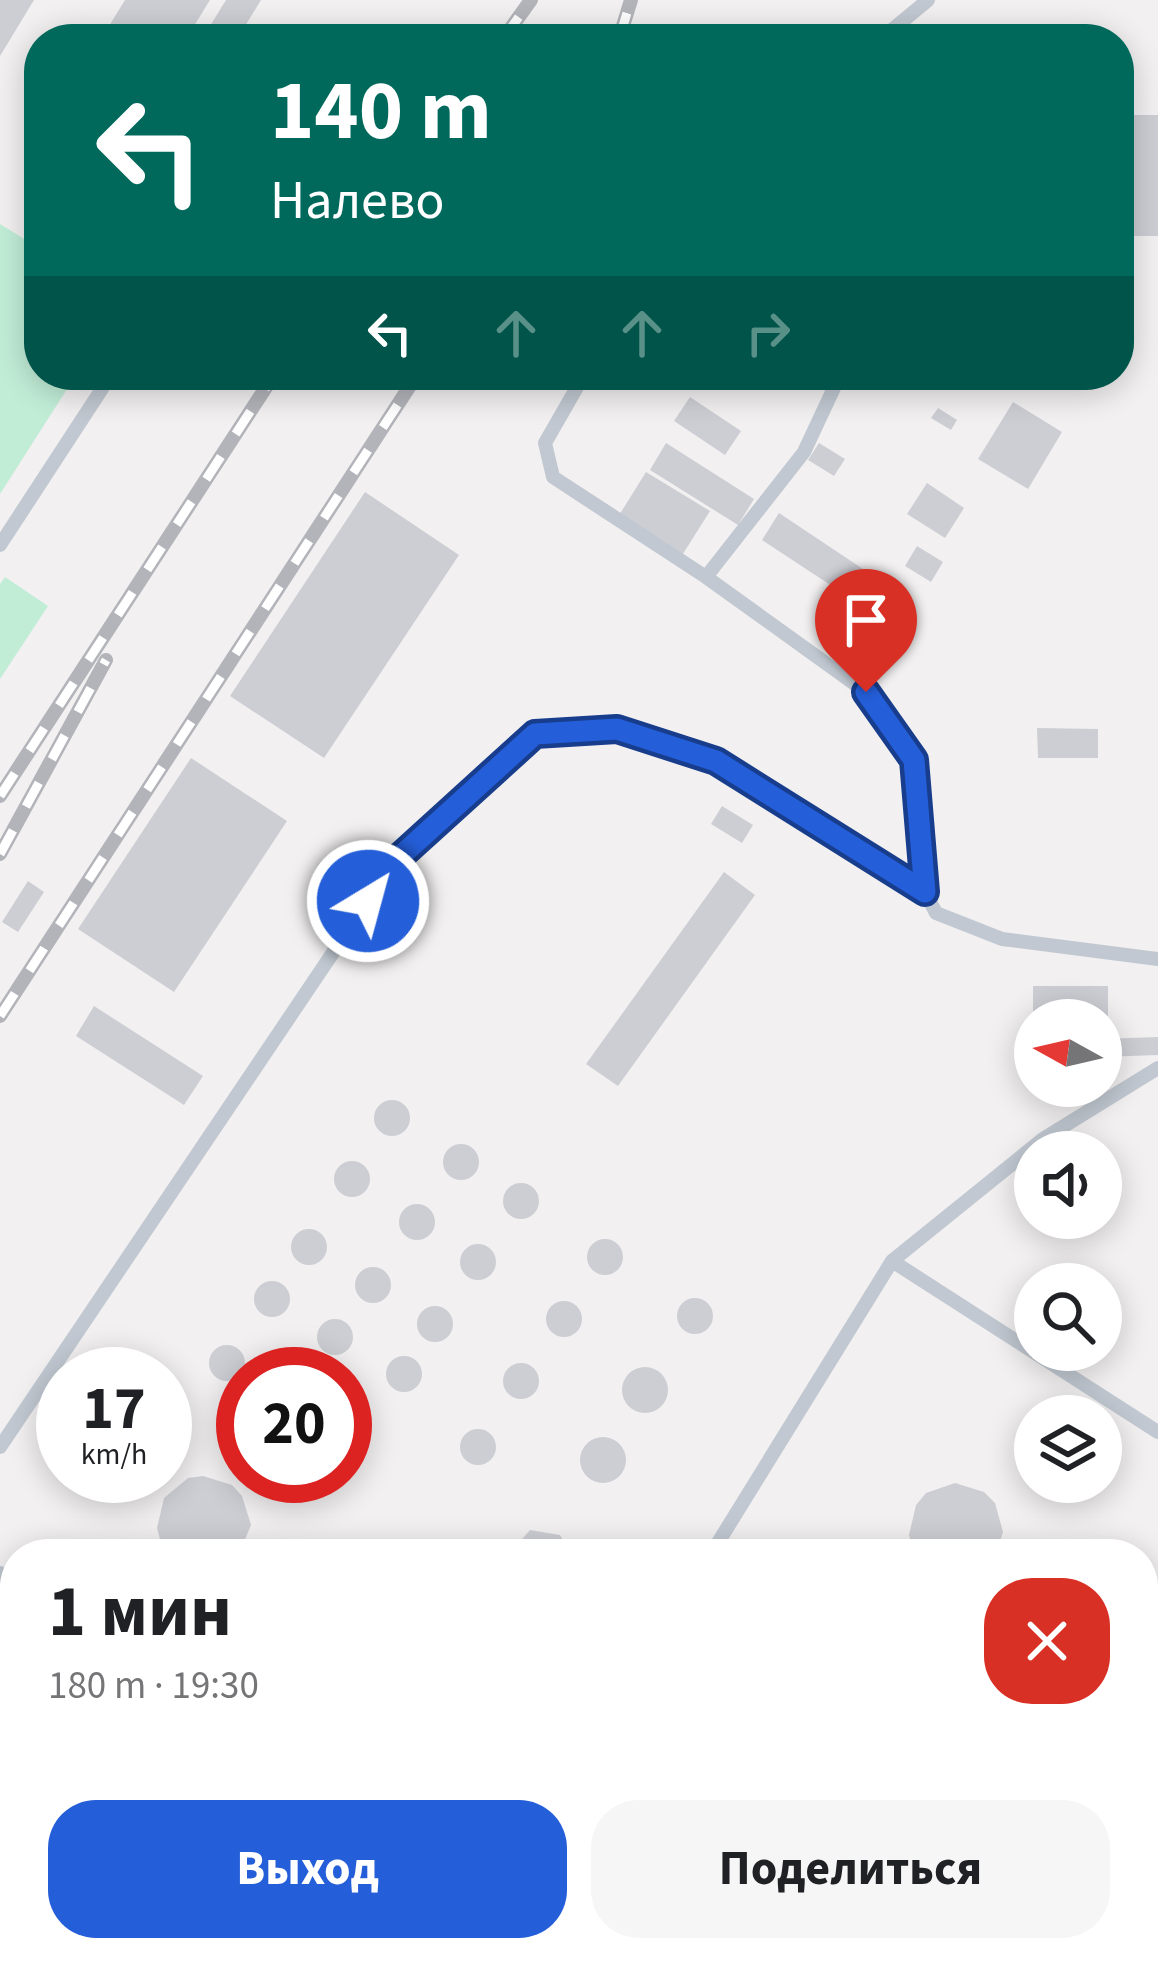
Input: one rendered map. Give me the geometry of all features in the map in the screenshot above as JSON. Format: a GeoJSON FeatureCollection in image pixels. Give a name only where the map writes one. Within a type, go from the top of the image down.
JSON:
{"type":"FeatureCollection","features":[{"type":"Feature","properties":{"kind":"lane"},"geometry":{"type":"LineString","coordinates":[[899,24],[928,0]]}},
{"type":"Feature","properties":{"kind":"lane"},"geometry":{"type":"LineString","coordinates":[[0,545],[101,390]]}},
{"type":"Feature","properties":{"kind":"lane"},"geometry":{"type":"LineString","coordinates":[[575,390],[545,443],[553,477],[706,577],[866,692],[914,760],[925,892],[936,913],[1002,939],[1158,959]]}},
{"type":"Feature","properties":{"kind":"lane"},"geometry":{"type":"LineString","coordinates":[[706,577],[804,452],[833,390]]}},
{"type":"Feature","properties":{"kind":"lane"},"geometry":{"type":"LineString","coordinates":[[0,1447],[394,862],[535,734],[617,729],[716,761],[925,892]]}},
{"type":"Feature","properties":{"kind":"lane"},"geometry":{"type":"LineString","coordinates":[[720,1539],[892,1261],[1043,1139],[1158,1068]]}},
{"type":"Feature","properties":{"kind":"lane"},"geometry":{"type":"LineString","coordinates":[[892,1261],[1158,1432]]}},
{"type":"Feature","properties":{"kind":"green space"},"geometry":{"type":"Polygon","coordinates":[[[0,224],[24,239],[24,390],[66,390],[0,494],[0,224]]]}},
{"type":"Feature","properties":{"kind":"green space"},"geometry":{"type":"Polygon","coordinates":[[[5,577],[48,606],[0,679],[0,584],[5,577]]]}},
{"type":"Feature","properties":{"kind":"building"},"geometry":{"type":"Polygon","coordinates":[[[0,0],[34,0],[0,56],[0,0]]]}},
{"type":"Feature","properties":{"kind":"building"},"geometry":{"type":"Polygon","coordinates":[[[125,0],[210,0],[195,24],[110,24],[125,0]]]}},
{"type":"Feature","properties":{"kind":"building"},"geometry":{"type":"Polygon","coordinates":[[[226,0],[261,0],[246,24],[211,24],[226,0]]]}},
{"type":"Feature","properties":{"kind":"building"},"geometry":{"type":"Polygon","coordinates":[[[1134,115],[1158,115],[1158,236],[1134,236],[1134,115]]]}},
{"type":"Feature","properties":{"kind":"building"},"geometry":{"type":"Polygon","coordinates":[[[690,397],[741,431],[725,455],[674,421],[690,397]]]}},
{"type":"Feature","properties":{"kind":"building"},"geometry":{"type":"Polygon","coordinates":[[[1013,402],[1062,432],[1028,489],[978,459],[1013,402]]]}},
{"type":"Feature","properties":{"kind":"building"},"geometry":{"type":"Polygon","coordinates":[[[938,408],[957,420],[951,430],[931,418],[938,408]]]}},
{"type":"Feature","properties":{"kind":"building"},"geometry":{"type":"Polygon","coordinates":[[[666,443],[754,499],[738,525],[650,470],[666,443]]]}},
{"type":"Feature","properties":{"kind":"building"},"geometry":{"type":"Polygon","coordinates":[[[819,443],[845,459],[834,476],[808,460],[819,443]]]}},
{"type":"Feature","properties":{"kind":"building"},"geometry":{"type":"Polygon","coordinates":[[[646,472],[710,511],[681,557],[618,517],[646,472]]]}},
{"type":"Feature","properties":{"kind":"building"},"geometry":{"type":"Polygon","coordinates":[[[927,483],[964,508],[945,538],[907,514],[927,483]]]}},
{"type":"Feature","properties":{"kind":"building"},"geometry":{"type":"Polygon","coordinates":[[[365,492],[459,555],[324,758],[230,696],[365,492]]]}},
{"type":"Feature","properties":{"kind":"building"},"geometry":{"type":"Polygon","coordinates":[[[779,513],[905,597],[888,623],[762,540],[779,513]]]}},
{"type":"Feature","properties":{"kind":"building"},"geometry":{"type":"Polygon","coordinates":[[[917,546],[943,562],[931,582],[905,566],[917,546]]]}},
{"type":"Feature","properties":{"kind":"building"},"geometry":{"type":"Polygon","coordinates":[[[1037,728],[1098,729],[1098,758],[1038,758],[1037,728]]]}},
{"type":"Feature","properties":{"kind":"building"},"geometry":{"type":"Polygon","coordinates":[[[191,758],[287,821],[174,992],[78,929],[191,758]]]}},
{"type":"Feature","properties":{"kind":"building"},"geometry":{"type":"Polygon","coordinates":[[[722,806],[753,825],[742,843],[711,824],[722,806]]]}},
{"type":"Feature","properties":{"kind":"building"},"geometry":{"type":"Polygon","coordinates":[[[724,872],[755,895],[618,1086],[586,1064],[724,872]]]}},
{"type":"Feature","properties":{"kind":"building"},"geometry":{"type":"Polygon","coordinates":[[[28,881],[44,892],[18,932],[2,922],[28,881]]]}},
{"type":"Feature","properties":{"kind":"building"},"geometry":{"type":"Polygon","coordinates":[[[1033,986],[1108,986],[1108,999],[1033,999],[1033,986]]]}},
{"type":"Feature","properties":{"kind":"building"},"geometry":{"type":"Polygon","coordinates":[[[94,1006],[203,1076],[184,1105],[76,1036],[94,1006]]]}},
{"type":"Feature","properties":{"kind":"building"},"geometry":{"type":"Polygon","coordinates":[[[1158,1037],[1158,1055],[1122,1056],[1122,1038],[1158,1037]]]}},
{"type":"Feature","properties":{"kind":"building"},"geometry":{"type":"Polygon","coordinates":[[[392,1100],[405,1105],[410,1118],[405,1131],[392,1136],[379,1131],[374,1118],[379,1105],[392,1100]]]}},
{"type":"Feature","properties":{"kind":"building"},"geometry":{"type":"Polygon","coordinates":[[[461,1144],[474,1149],[479,1162],[474,1175],[461,1180],[448,1175],[443,1162],[448,1149],[461,1144]]]}},
{"type":"Feature","properties":{"kind":"building"},"geometry":{"type":"Polygon","coordinates":[[[352,1161],[365,1166],[370,1179],[365,1192],[352,1197],[339,1192],[334,1179],[339,1166],[352,1161]]]}},
{"type":"Feature","properties":{"kind":"building"},"geometry":{"type":"Polygon","coordinates":[[[521,1183],[534,1188],[539,1201],[534,1214],[521,1219],[508,1214],[503,1201],[508,1188],[521,1183]]]}},
{"type":"Feature","properties":{"kind":"building"},"geometry":{"type":"Polygon","coordinates":[[[417,1204],[430,1209],[435,1222],[430,1235],[417,1240],[404,1235],[399,1222],[404,1209],[417,1204]]]}},
{"type":"Feature","properties":{"kind":"building"},"geometry":{"type":"Polygon","coordinates":[[[309,1229],[322,1234],[327,1247],[322,1260],[309,1265],[296,1260],[291,1247],[296,1234],[309,1229]]]}},
{"type":"Feature","properties":{"kind":"building"},"geometry":{"type":"Polygon","coordinates":[[[605,1239],[618,1244],[623,1257],[618,1270],[605,1275],[592,1270],[587,1257],[592,1244],[605,1239]]]}},
{"type":"Feature","properties":{"kind":"building"},"geometry":{"type":"Polygon","coordinates":[[[478,1244],[491,1249],[496,1262],[491,1275],[478,1280],[465,1275],[460,1262],[465,1249],[478,1244]]]}},
{"type":"Feature","properties":{"kind":"building"},"geometry":{"type":"Polygon","coordinates":[[[373,1267],[386,1272],[391,1285],[386,1298],[373,1303],[360,1298],[355,1285],[360,1272],[373,1267]]]}},
{"type":"Feature","properties":{"kind":"building"},"geometry":{"type":"Polygon","coordinates":[[[272,1281],[285,1286],[290,1299],[285,1312],[272,1317],[259,1312],[254,1299],[259,1286],[272,1281]]]}},
{"type":"Feature","properties":{"kind":"building"},"geometry":{"type":"Polygon","coordinates":[[[695,1298],[708,1303],[713,1316],[708,1329],[695,1334],[682,1329],[677,1316],[682,1303],[695,1298]]]}},
{"type":"Feature","properties":{"kind":"building"},"geometry":{"type":"Polygon","coordinates":[[[564,1301],[577,1306],[582,1319],[577,1332],[564,1337],[551,1332],[546,1319],[551,1306],[564,1301]]]}},
{"type":"Feature","properties":{"kind":"building"},"geometry":{"type":"Polygon","coordinates":[[[435,1306],[448,1311],[453,1324],[448,1337],[435,1342],[422,1337],[417,1324],[422,1311],[435,1306]]]}},
{"type":"Feature","properties":{"kind":"building"},"geometry":{"type":"Polygon","coordinates":[[[328,1320],[342,1320],[352,1330],[350,1347],[318,1344],[318,1330],[328,1320]]]}},
{"type":"Feature","properties":{"kind":"building"},"geometry":{"type":"Polygon","coordinates":[[[216,1349],[216,1377],[209,1363],[216,1349]]]}},
{"type":"Feature","properties":{"kind":"building"},"geometry":{"type":"Polygon","coordinates":[[[404,1356],[417,1361],[422,1374],[417,1387],[404,1392],[391,1387],[386,1374],[391,1361],[404,1356]]]}},
{"type":"Feature","properties":{"kind":"building"},"geometry":{"type":"Polygon","coordinates":[[[521,1363],[534,1368],[539,1381],[534,1394],[521,1399],[508,1394],[503,1381],[508,1368],[521,1363]]]}},
{"type":"Feature","properties":{"kind":"building"},"geometry":{"type":"Polygon","coordinates":[[[645,1367],[662,1373],[668,1390],[662,1407],[645,1413],[628,1407],[622,1390],[628,1373],[645,1367]]]}},
{"type":"Feature","properties":{"kind":"building"},"geometry":{"type":"Polygon","coordinates":[[[478,1429],[491,1434],[496,1447],[491,1460],[478,1465],[465,1460],[460,1447],[465,1434],[478,1429]]]}},
{"type":"Feature","properties":{"kind":"building"},"geometry":{"type":"Polygon","coordinates":[[[603,1437],[620,1443],[626,1460],[620,1477],[603,1483],[586,1477],[580,1460],[586,1443],[603,1437]]]}},
{"type":"Feature","properties":{"kind":"building"},"geometry":{"type":"Polygon","coordinates":[[[203,1476],[216,1480],[216,1503],[244,1503],[251,1525],[245,1539],[160,1539],[157,1528],[163,1503],[192,1503],[192,1477],[203,1476]]]}},
{"type":"Feature","properties":{"kind":"building"},"geometry":{"type":"Polygon","coordinates":[[[955,1483],[984,1492],[995,1503],[1001,1539],[910,1539],[916,1505],[926,1493],[955,1483]]]}},
{"type":"Feature","properties":{"kind":"building"},"geometry":{"type":"Polygon","coordinates":[[[530,1530],[563,1539],[522,1539],[530,1530]]]}},
{"type":"Feature","properties":{"kind":"railway"},"geometry":{"type":"LineString","coordinates":[[514,24],[531,0]]}},
{"type":"Feature","properties":{"kind":"railway"},"geometry":{"type":"LineString","coordinates":[[624,24],[631,0]]}},
{"type":"Feature","properties":{"kind":"railway"},"geometry":{"type":"LineString","coordinates":[[0,796],[264,390]]}},
{"type":"Feature","properties":{"kind":"railway"},"geometry":{"type":"LineString","coordinates":[[0,1016],[407,390]]}},
{"type":"Feature","properties":{"kind":"railway"},"geometry":{"type":"LineString","coordinates":[[0,854],[106,660]]}},
{"type":"Feature","properties":{"kind":"route"},"geometry":{"type":"LineString","coordinates":[[368,901],[394,862],[535,734],[617,729],[716,761],[925,892],[914,760],[866,692]]}}]}
